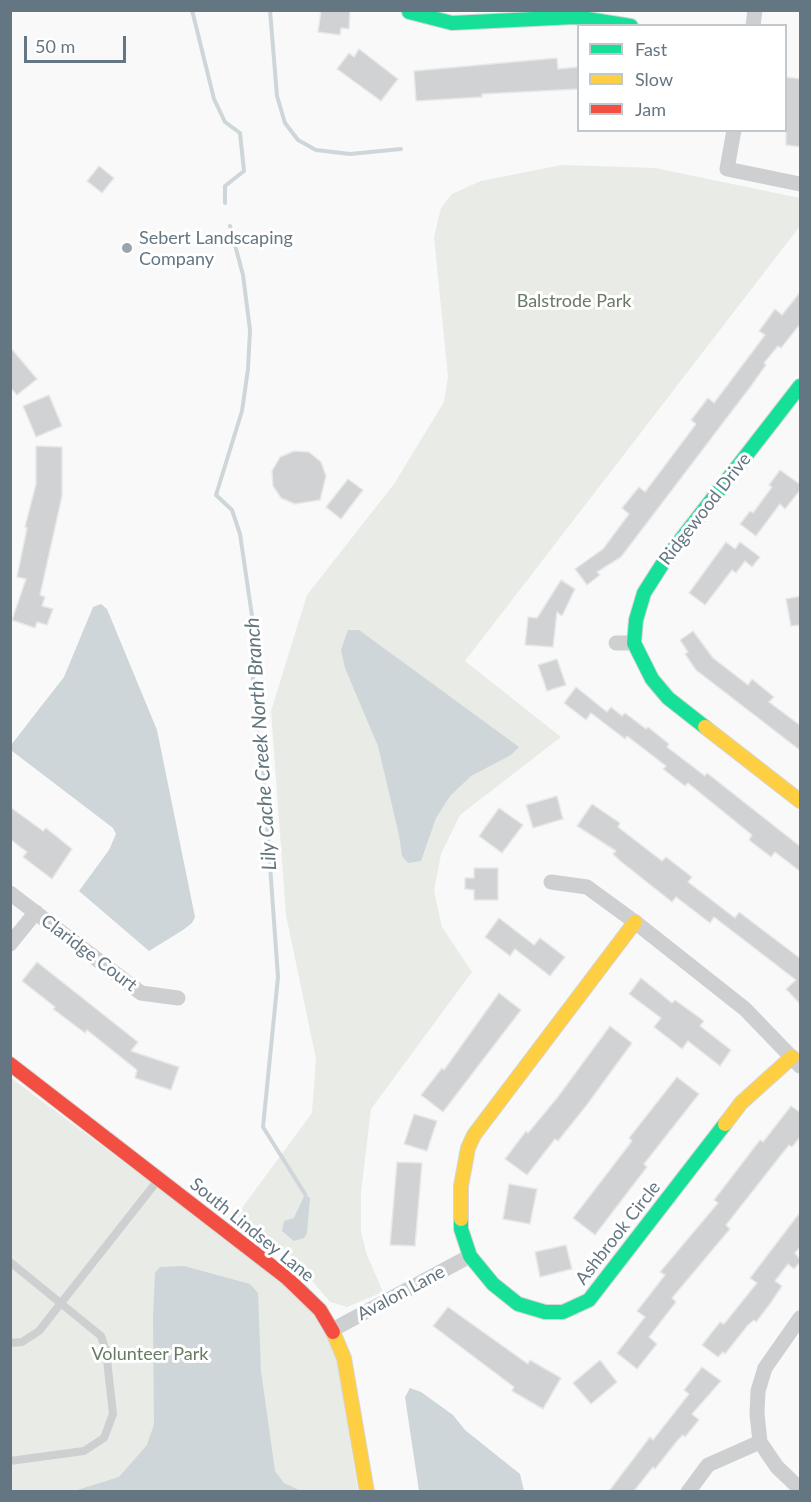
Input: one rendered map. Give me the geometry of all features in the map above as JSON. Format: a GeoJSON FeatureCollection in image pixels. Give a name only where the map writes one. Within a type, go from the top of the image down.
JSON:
{"type":"FeatureCollection","features":[{"type":"Feature","properties":{"kind":"street"},"geometry":{"type":"LineString","coordinates":[[409,12],[452,23],[575,14],[622,24]]}},
{"type":"Feature","properties":{"kind":"street"},"geometry":{"type":"LineString","coordinates":[[735,132],[727,169],[801,184]]}},
{"type":"Feature","properties":{"kind":"street","name":"Ridgewood Drive"},"geometry":{"type":"LineString","coordinates":[[634,643],[636,620],[644,593],[665,560],[801,386]]}},
{"type":"Feature","properties":{"kind":"street"},"geometry":{"type":"LineString","coordinates":[[616,644],[634,643],[652,679],[668,698],[801,801]]}},
{"type":"Feature","properties":{"kind":"street"},"geometry":{"type":"LineString","coordinates":[[551,882],[587,886],[745,1009],[796,1061]]}},
{"type":"Feature","properties":{"kind":"street","name":"Claridge Court"},"geometry":{"type":"LineString","coordinates":[[12,898],[36,912],[141,993],[178,998]]}},
{"type":"Feature","properties":{"kind":"street"},"geometry":{"type":"LineString","coordinates":[[10,944],[36,912]]}},
{"type":"Feature","properties":{"kind":"street","name":"Ashbrook Circle"},"geometry":{"type":"LineString","coordinates":[[635,922],[474,1135],[466,1159],[460,1215],[470,1256],[493,1284],[518,1304],[545,1312],[563,1312],[583,1304],[596,1293],[741,1103],[796,1061]]}},
{"type":"Feature","properties":{"kind":"street","name":"South Lindsey Lane"},"geometry":{"type":"LineString","coordinates":[[10,1064],[287,1278],[320,1310],[344,1358],[367,1491]]}},
{"type":"Feature","properties":{"kind":"street","name":"Avalon Lane"},"geometry":{"type":"LineString","coordinates":[[332,1330],[470,1256]]}},
{"type":"Feature","properties":{"kind":"street"},"geometry":{"type":"LineString","coordinates":[[801,1318],[765,1368],[758,1390],[760,1442],[777,1467],[801,1489]]}},
{"type":"Feature","properties":{"kind":"street"},"geometry":{"type":"LineString","coordinates":[[688,1491],[708,1465],[760,1442]]}},
{"type":"Feature","properties":{"kind":"lane"},"geometry":{"type":"LineString","coordinates":[[10,1343],[22,1342],[39,1331],[159,1179]]}},
{"type":"Feature","properties":{"kind":"lane"},"geometry":{"type":"LineString","coordinates":[[10,1262],[101,1336],[106,1351],[113,1414],[104,1438],[84,1451],[10,1461]]}},
{"type":"Feature","properties":{"kind":"green space","name":"Balstrode Park"},"geometry":{"type":"Polygon","coordinates":[[[562,165],[655,168],[800,198],[800,226],[465,661],[561,737],[460,815],[441,854],[434,891],[442,927],[472,972],[371,1109],[361,1192],[361,1232],[367,1255],[383,1292],[347,1307],[330,1302],[297,1263],[236,1216],[312,1113],[316,1059],[286,915],[271,711],[307,595],[394,484],[444,402],[448,377],[434,237],[441,208],[452,194],[481,181],[562,165]]]}},
{"type":"Feature","properties":{"kind":"green space","name":"Volunteer Park"},"geometry":{"type":"Polygon","coordinates":[[[10,1077],[316,1306],[332,1330],[358,1491],[11,1491],[10,1077]]]}},
{"type":"Feature","properties":{"kind":"shaded area"},"geometry":{"type":"Polygon","coordinates":[[[101,604],[107,609],[157,730],[195,917],[192,923],[183,930],[149,951],[79,891],[109,850],[116,834],[113,828],[12,751],[11,745],[64,677],[93,607],[101,604]]]}},
{"type":"Feature","properties":{"kind":"shaded area"},"geometry":{"type":"Polygon","coordinates":[[[348,630],[359,630],[519,747],[511,755],[471,776],[450,796],[436,818],[421,861],[408,863],[402,856],[378,746],[345,668],[341,650],[348,630]]]}},
{"type":"Feature","properties":{"kind":"shaded area"},"geometry":{"type":"Polygon","coordinates":[[[305,1194],[310,1198],[307,1233],[304,1238],[294,1241],[282,1231],[284,1221],[294,1218],[305,1194]]]}},
{"type":"Feature","properties":{"kind":"shaded area"},"geometry":{"type":"Polygon","coordinates":[[[184,1266],[250,1284],[258,1293],[261,1371],[275,1471],[284,1483],[301,1491],[74,1491],[119,1477],[147,1445],[154,1424],[155,1273],[160,1267],[184,1266]]]}},
{"type":"Feature","properties":{"kind":"shaded area"},"geometry":{"type":"Polygon","coordinates":[[[410,1388],[421,1392],[453,1415],[465,1430],[520,1474],[524,1491],[419,1491],[405,1397],[410,1388]]]}},
{"type":"Feature","properties":{"kind":"building"},"geometry":{"type":"Polygon","coordinates":[[[321,10],[350,10],[349,29],[341,28],[340,35],[318,32],[321,10]]]}},
{"type":"Feature","properties":{"kind":"building"},"geometry":{"type":"Polygon","coordinates":[[[359,49],[398,79],[381,101],[337,69],[349,53],[354,57],[359,49]]]}},
{"type":"Feature","properties":{"kind":"building"},"geometry":{"type":"Polygon","coordinates":[[[557,58],[558,69],[577,67],[577,89],[482,94],[482,97],[416,101],[414,71],[557,58]]]}},
{"type":"Feature","properties":{"kind":"building"},"geometry":{"type":"Polygon","coordinates":[[[787,77],[801,79],[801,147],[786,145],[787,77]]]}},
{"type":"Feature","properties":{"kind":"building"},"geometry":{"type":"Polygon","coordinates":[[[99,166],[114,178],[102,193],[87,181],[99,166]]]}},
{"type":"Feature","properties":{"kind":"building"},"geometry":{"type":"Polygon","coordinates":[[[801,291],[801,323],[781,348],[778,346],[764,363],[766,365],[751,386],[621,557],[597,572],[600,575],[587,585],[575,569],[603,549],[629,514],[622,508],[639,487],[645,492],[696,424],[691,420],[708,398],[714,403],[765,335],[759,331],[775,309],[782,315],[801,291]]]}},
{"type":"Feature","properties":{"kind":"building"},"geometry":{"type":"Polygon","coordinates":[[[10,347],[37,379],[17,395],[10,387],[10,347]]]}},
{"type":"Feature","properties":{"kind":"building"},"geometry":{"type":"Polygon","coordinates":[[[49,395],[62,426],[36,437],[23,406],[49,395]]]}},
{"type":"Feature","properties":{"kind":"building"},"geometry":{"type":"Polygon","coordinates":[[[36,446],[62,447],[62,496],[40,595],[45,597],[42,606],[53,609],[47,625],[37,622],[35,628],[12,620],[26,579],[17,577],[27,528],[25,527],[36,484],[36,446]]]}},
{"type":"Feature","properties":{"kind":"building"},"geometry":{"type":"Polygon","coordinates":[[[294,451],[309,452],[321,462],[326,476],[320,500],[295,504],[281,498],[273,486],[272,471],[280,457],[294,451]]]}},
{"type":"Feature","properties":{"kind":"building"},"geometry":{"type":"Polygon","coordinates":[[[780,470],[801,485],[801,489],[785,509],[780,504],[756,536],[740,524],[750,511],[753,513],[772,487],[769,485],[780,470]]]}},
{"type":"Feature","properties":{"kind":"building"},"geometry":{"type":"Polygon","coordinates":[[[348,479],[363,490],[341,519],[326,507],[348,479]]]}},
{"type":"Feature","properties":{"kind":"building"},"geometry":{"type":"Polygon","coordinates":[[[726,542],[735,549],[740,542],[760,557],[752,567],[745,561],[736,573],[732,570],[705,605],[689,593],[726,542]]]}},
{"type":"Feature","properties":{"kind":"building"},"geometry":{"type":"Polygon","coordinates":[[[561,580],[575,589],[562,616],[557,612],[553,647],[525,645],[528,617],[537,618],[561,580]]]}},
{"type":"Feature","properties":{"kind":"building"},"geometry":{"type":"Polygon","coordinates":[[[801,596],[801,625],[791,626],[786,599],[801,596]]]}},
{"type":"Feature","properties":{"kind":"building"},"geometry":{"type":"Polygon","coordinates":[[[693,631],[713,658],[748,685],[752,679],[774,697],[769,702],[801,726],[801,751],[696,670],[685,654],[688,652],[680,640],[693,631]]]}},
{"type":"Feature","properties":{"kind":"building"},"geometry":{"type":"Polygon","coordinates":[[[557,659],[566,685],[547,691],[538,665],[557,659]]]}},
{"type":"Feature","properties":{"kind":"building"},"geometry":{"type":"Polygon","coordinates":[[[576,687],[607,712],[611,707],[622,716],[625,713],[646,729],[648,727],[669,744],[667,747],[705,776],[707,773],[801,847],[801,872],[775,852],[771,857],[749,840],[752,835],[688,783],[685,786],[663,769],[666,766],[627,736],[625,739],[591,713],[586,720],[564,703],[576,687]]]}},
{"type":"Feature","properties":{"kind":"building"},"geometry":{"type":"Polygon","coordinates":[[[557,796],[563,819],[533,828],[526,805],[557,796]]]}},
{"type":"Feature","properties":{"kind":"building"},"geometry":{"type":"Polygon","coordinates":[[[592,804],[620,823],[618,827],[662,861],[666,857],[692,877],[688,882],[735,918],[739,912],[801,959],[801,1005],[786,989],[796,980],[714,917],[710,923],[676,897],[672,902],[619,860],[613,854],[616,851],[577,826],[592,804]]]}},
{"type":"Feature","properties":{"kind":"building"},"geometry":{"type":"Polygon","coordinates":[[[10,807],[43,831],[46,828],[72,849],[52,879],[23,857],[27,852],[10,839],[10,807]]]}},
{"type":"Feature","properties":{"kind":"building"},"geometry":{"type":"Polygon","coordinates":[[[499,808],[523,825],[502,853],[479,836],[499,808]]]}},
{"type":"Feature","properties":{"kind":"building"},"geometry":{"type":"Polygon","coordinates":[[[474,868],[498,868],[498,900],[474,900],[474,890],[465,889],[465,878],[474,878],[474,868]]]}},
{"type":"Feature","properties":{"kind":"building"},"geometry":{"type":"Polygon","coordinates":[[[499,918],[534,945],[540,938],[565,957],[550,976],[515,949],[510,956],[485,937],[499,918]]]}},
{"type":"Feature","properties":{"kind":"building"},"geometry":{"type":"Polygon","coordinates":[[[37,962],[138,1042],[131,1051],[179,1067],[171,1090],[135,1078],[137,1070],[87,1030],[85,1033],[53,1009],[55,1007],[22,981],[37,962]]]}},
{"type":"Feature","properties":{"kind":"building"},"geometry":{"type":"Polygon","coordinates":[[[641,978],[672,1003],[675,1000],[704,1021],[700,1026],[731,1050],[720,1066],[688,1041],[682,1049],[654,1027],[661,1018],[629,994],[641,978]]]}},
{"type":"Feature","properties":{"kind":"building"},"geometry":{"type":"Polygon","coordinates":[[[499,993],[521,1010],[443,1112],[421,1095],[442,1068],[444,1070],[499,993]]]}},
{"type":"Feature","properties":{"kind":"building"},"geometry":{"type":"Polygon","coordinates":[[[610,1026],[632,1043],[586,1106],[558,1141],[555,1139],[527,1175],[505,1159],[526,1131],[528,1133],[557,1098],[610,1026]]]}},
{"type":"Feature","properties":{"kind":"building"},"geometry":{"type":"Polygon","coordinates":[[[677,1077],[699,1094],[644,1164],[647,1167],[595,1235],[573,1218],[632,1141],[629,1138],[677,1077]]]}},
{"type":"Feature","properties":{"kind":"building"},"geometry":{"type":"Polygon","coordinates":[[[791,1106],[801,1113],[801,1136],[792,1147],[789,1145],[726,1225],[730,1229],[672,1298],[676,1302],[649,1337],[657,1344],[637,1369],[617,1353],[645,1317],[637,1311],[665,1275],[660,1272],[718,1203],[714,1200],[760,1140],[763,1142],[791,1106]]]}},
{"type":"Feature","properties":{"kind":"building"},"geometry":{"type":"Polygon","coordinates":[[[414,1114],[437,1121],[427,1151],[404,1144],[414,1114]]]}},
{"type":"Feature","properties":{"kind":"building"},"geometry":{"type":"Polygon","coordinates":[[[397,1162],[422,1163],[415,1246],[390,1245],[397,1162]]]}},
{"type":"Feature","properties":{"kind":"building"},"geometry":{"type":"Polygon","coordinates":[[[509,1184],[537,1189],[530,1224],[503,1219],[509,1184]]]}},
{"type":"Feature","properties":{"kind":"building"},"geometry":{"type":"Polygon","coordinates":[[[801,1211],[801,1246],[795,1253],[801,1261],[794,1269],[788,1264],[775,1281],[782,1286],[770,1304],[756,1322],[754,1320],[748,1325],[725,1354],[723,1352],[718,1357],[702,1345],[720,1322],[724,1324],[757,1283],[750,1278],[801,1211]]]}},
{"type":"Feature","properties":{"kind":"building"},"geometry":{"type":"Polygon","coordinates":[[[566,1245],[572,1269],[540,1277],[535,1252],[566,1245]]]}},
{"type":"Feature","properties":{"kind":"building"},"geometry":{"type":"Polygon","coordinates":[[[448,1307],[528,1364],[530,1360],[561,1378],[543,1409],[512,1391],[514,1387],[433,1326],[448,1307]]]}},
{"type":"Feature","properties":{"kind":"building"},"geometry":{"type":"Polygon","coordinates":[[[600,1360],[617,1382],[591,1404],[573,1383],[600,1360]]]}},
{"type":"Feature","properties":{"kind":"building"},"geometry":{"type":"Polygon","coordinates":[[[702,1367],[721,1381],[692,1414],[699,1420],[685,1437],[683,1435],[677,1441],[655,1469],[653,1467],[634,1491],[609,1491],[650,1437],[653,1440],[689,1394],[684,1390],[702,1367]]]}},
{"type":"Feature","properties":{"kind":"waterway","name":"Lily Cache Creek North Branch"},"geometry":{"type":"LineString","coordinates":[[192,10],[214,99],[225,122],[240,133],[244,171],[225,186],[225,203]]}},
{"type":"Feature","properties":{"kind":"waterway"},"geometry":{"type":"LineString","coordinates":[[270,10],[277,96],[285,123],[298,140],[316,150],[350,154],[401,149]]}},
{"type":"Feature","properties":{"kind":"waterway","name":"Lily Cache Creek North Branch"},"geometry":{"type":"LineString","coordinates":[[230,226],[243,275],[250,330],[248,369],[242,411],[216,495],[232,510],[240,534],[257,650],[253,678],[256,726],[262,754],[278,977],[263,1127],[305,1194]]}},
{"type":"Feature","properties":{"kind":"traffic: fast"},"geometry":{"type":"LineString","coordinates":[[409,12],[452,23],[575,17],[619,24]]}},
{"type":"Feature","properties":{"kind":"traffic: fast"},"geometry":{"type":"LineString","coordinates":[[705,727],[668,698],[652,679],[634,643],[636,620],[644,593],[665,560],[800,386]]}},
{"type":"Feature","properties":{"kind":"traffic: fast"},"geometry":{"type":"LineString","coordinates":[[461,1219],[461,1229],[470,1256],[493,1284],[518,1304],[545,1312],[563,1312],[589,1300],[725,1124]]}},
{"type":"Feature","properties":{"kind":"traffic: slow"},"geometry":{"type":"LineString","coordinates":[[705,727],[800,801]]}},
{"type":"Feature","properties":{"kind":"traffic: slow"},"geometry":{"type":"LineString","coordinates":[[461,1219],[461,1186],[468,1148],[474,1135],[635,922]]}},
{"type":"Feature","properties":{"kind":"traffic: slow"},"geometry":{"type":"LineString","coordinates":[[725,1124],[741,1103],[792,1057]]}},
{"type":"Feature","properties":{"kind":"traffic: slow"},"geometry":{"type":"LineString","coordinates":[[333,1332],[344,1358],[367,1492]]}},
{"type":"Feature","properties":{"kind":"traffic: jam"},"geometry":{"type":"LineString","coordinates":[[10,1064],[287,1278],[320,1310],[333,1332]]}},
{"type":"Feature","properties":{"kind":"place","name":"Sebert Landscaping Company"},"geometry":{"type":"Point","coordinates":[127,248]}}]}
